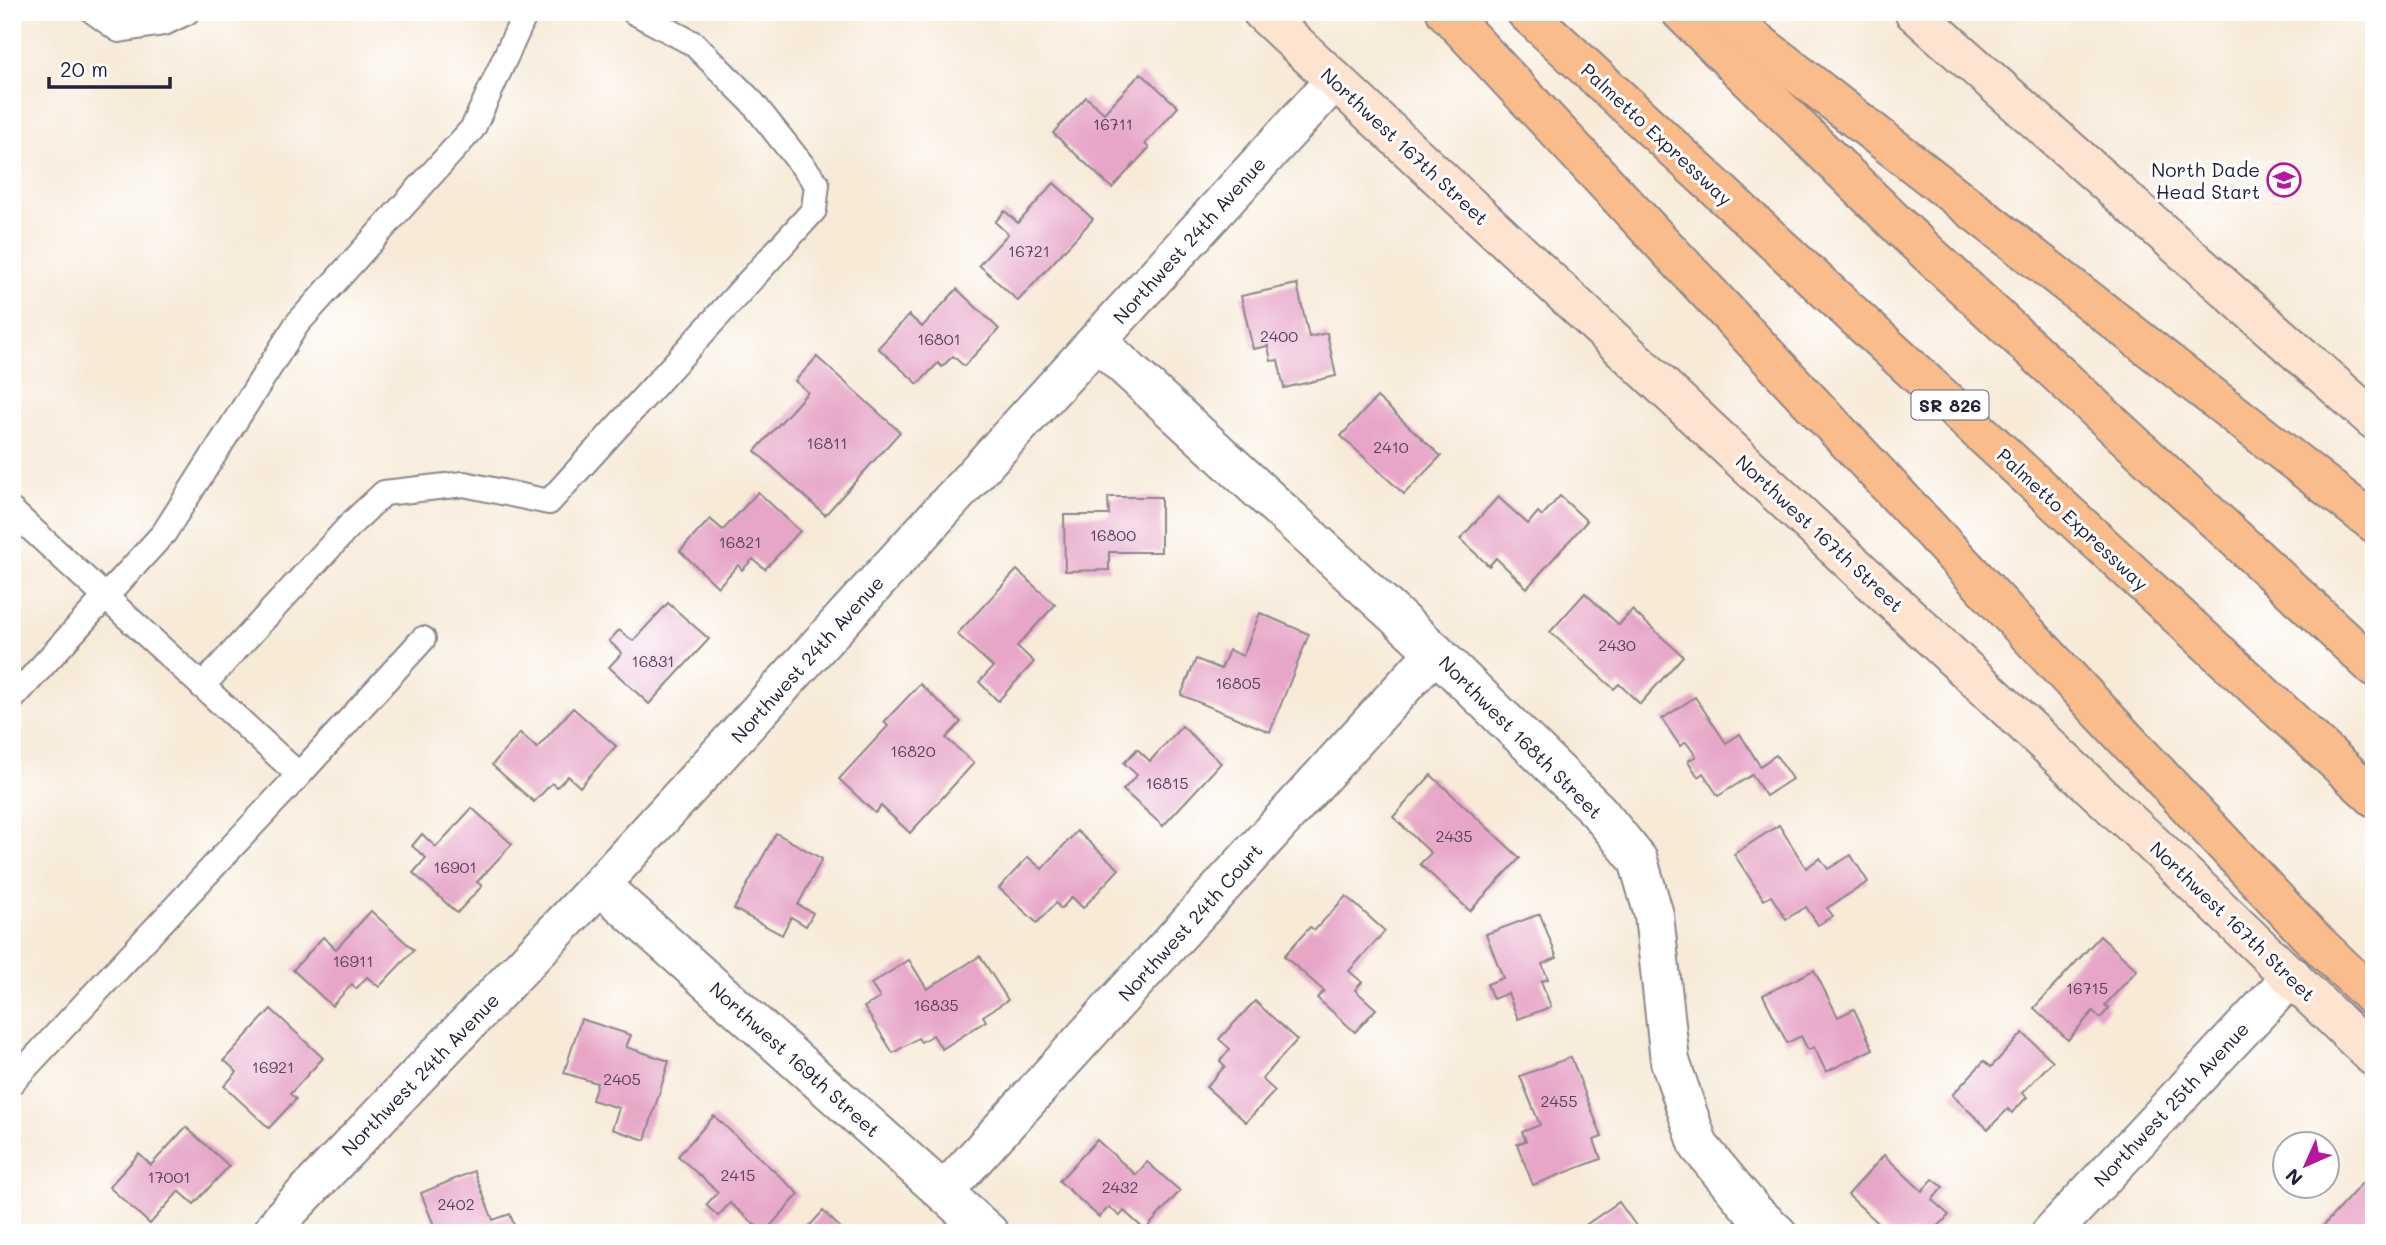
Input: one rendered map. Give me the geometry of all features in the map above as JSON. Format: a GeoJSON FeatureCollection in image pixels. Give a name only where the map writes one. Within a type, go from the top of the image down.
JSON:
{"type":"FeatureCollection","features":[{"type":"Feature","properties":{"kind":"highway"},"geometry":{"type":"LineString","coordinates":[[1446,12],[2311,937],[2374,998]]}},
{"type":"Feature","properties":{"kind":"highway","name":"Palmetto Expressway"},"geometry":{"type":"LineString","coordinates":[[1526,12],[2374,797]]}},
{"type":"Feature","properties":{"kind":"highway"},"geometry":{"type":"LineString","coordinates":[[1681,12],[1902,229],[2374,667]]}},
{"type":"Feature","properties":{"kind":"highway"},"geometry":{"type":"LineString","coordinates":[[1719,12],[2374,523]]}},
{"type":"Feature","properties":{"kind":"street","name":"Northwest 167th Street"},"geometry":{"type":"LineString","coordinates":[[1262,12],[2134,826],[2374,1057]]}},
{"type":"Feature","properties":{"kind":"street"},"geometry":{"type":"LineString","coordinates":[[1914,12],[2374,420]]}},
{"type":"Feature","properties":{"kind":"street","name":"Northwest 24th Avenue"},"geometry":{"type":"LineString","coordinates":[[284,1228],[600,886],[1335,80]]}},
{"type":"Feature","properties":{"kind":"street","name":"Northwest 168th Street"},"geometry":{"type":"LineString","coordinates":[[1097,341],[1435,652],[1598,811],[1638,860],[1654,915],[1670,1061],[1699,1146],[1753,1210],[1777,1233]]}},
{"type":"Feature","properties":{"kind":"street","name":"Northwest 24th Court"},"geometry":{"type":"LineString","coordinates":[[944,1192],[1435,652]]}},
{"type":"Feature","properties":{"kind":"street","name":"Northwest 169th Street"},"geometry":{"type":"LineString","coordinates":[[600,886],[989,1233]]}},
{"type":"Feature","properties":{"kind":"street","name":"Northwest 25th Avenue"},"geometry":{"type":"LineString","coordinates":[[2051,1233],[2292,976]]}},
{"type":"Feature","properties":{"kind":"lane"},"geometry":{"type":"LineString","coordinates":[[94,12],[119,30],[164,23],[187,12]]}},
{"type":"Feature","properties":{"kind":"lane"},"geometry":{"type":"LineString","coordinates":[[12,699],[164,533],[297,324],[473,128],[526,12]]}},
{"type":"Feature","properties":{"kind":"lane"},"geometry":{"type":"LineString","coordinates":[[202,686],[353,522],[384,493],[464,484],[548,502],[814,210],[817,184],[752,102],[694,44],[634,12]]}},
{"type":"Feature","properties":{"kind":"lane"},"geometry":{"type":"LineString","coordinates":[[12,511],[299,775]]}},
{"type":"Feature","properties":{"kind":"lane"},"geometry":{"type":"LineString","coordinates":[[12,1082],[423,639]]}},
{"type":"Feature","properties":{"kind":"building"},"geometry":{"type":"Polygon","coordinates":[[[1141,73],[1178,107],[1145,144],[1149,148],[1112,188],[1053,133],[1086,97],[1104,113],[1141,73]]]}},
{"type":"Feature","properties":{"kind":"building"},"geometry":{"type":"Polygon","coordinates":[[[1054,183],[1093,219],[1018,301],[979,265],[1008,234],[995,222],[1005,211],[1018,223],[1054,183]]]}},
{"type":"Feature","properties":{"kind":"building"},"geometry":{"type":"Polygon","coordinates":[[[1297,284],[1309,337],[1327,333],[1336,376],[1284,388],[1278,360],[1271,361],[1268,346],[1253,349],[1241,296],[1297,284]]]}},
{"type":"Feature","properties":{"kind":"building"},"geometry":{"type":"Polygon","coordinates":[[[957,289],[999,329],[964,366],[953,356],[942,367],[938,363],[918,384],[878,348],[909,315],[922,327],[957,289]]]}},
{"type":"Feature","properties":{"kind":"building"},"geometry":{"type":"Polygon","coordinates":[[[817,357],[900,432],[825,515],[755,451],[808,392],[795,381],[817,357]]]}},
{"type":"Feature","properties":{"kind":"building"},"geometry":{"type":"Polygon","coordinates":[[[1377,397],[1441,456],[1404,494],[1341,436],[1377,397]]]}},
{"type":"Feature","properties":{"kind":"building"},"geometry":{"type":"Polygon","coordinates":[[[758,492],[800,531],[765,569],[753,559],[742,570],[738,565],[718,587],[680,551],[710,519],[723,530],[758,492]]]}},
{"type":"Feature","properties":{"kind":"building"},"geometry":{"type":"Polygon","coordinates":[[[1560,496],[1587,521],[1527,588],[1496,558],[1489,566],[1460,539],[1498,497],[1528,524],[1538,512],[1542,516],[1560,496]]]}},
{"type":"Feature","properties":{"kind":"building"},"geometry":{"type":"Polygon","coordinates":[[[1108,497],[1161,497],[1161,552],[1109,552],[1109,570],[1065,571],[1064,515],[1109,515],[1108,497]]]}},
{"type":"Feature","properties":{"kind":"building"},"geometry":{"type":"Polygon","coordinates":[[[1017,570],[1055,605],[1017,646],[1034,662],[998,701],[979,682],[993,667],[957,634],[1017,570]]]}},
{"type":"Feature","properties":{"kind":"building"},"geometry":{"type":"Polygon","coordinates":[[[1585,593],[1619,625],[1632,610],[1683,656],[1640,704],[1619,684],[1614,689],[1550,632],[1585,593]]]}},
{"type":"Feature","properties":{"kind":"building"},"geometry":{"type":"Polygon","coordinates":[[[668,603],[709,639],[649,704],[609,667],[622,653],[609,641],[619,630],[633,641],[668,603]]]}},
{"type":"Feature","properties":{"kind":"building"},"geometry":{"type":"Polygon","coordinates":[[[1260,613],[1309,634],[1270,732],[1181,695],[1196,659],[1221,669],[1229,650],[1243,656],[1260,613]]]}},
{"type":"Feature","properties":{"kind":"building"},"geometry":{"type":"Polygon","coordinates":[[[920,684],[961,722],[946,738],[974,763],[910,833],[881,806],[875,813],[839,779],[888,726],[884,722],[920,684]]]}},
{"type":"Feature","properties":{"kind":"building"},"geometry":{"type":"Polygon","coordinates":[[[1695,697],[1726,743],[1740,734],[1760,766],[1776,755],[1792,779],[1766,796],[1752,775],[1718,796],[1703,773],[1698,777],[1688,761],[1696,756],[1686,742],[1680,746],[1662,719],[1695,697]]]}},
{"type":"Feature","properties":{"kind":"building"},"geometry":{"type":"Polygon","coordinates":[[[573,708],[616,746],[580,787],[568,776],[557,787],[552,783],[534,802],[492,765],[520,733],[537,748],[573,708]]]}},
{"type":"Feature","properties":{"kind":"building"},"geometry":{"type":"Polygon","coordinates":[[[1182,726],[1221,763],[1163,826],[1123,790],[1137,775],[1124,763],[1137,749],[1150,761],[1182,726]]]}},
{"type":"Feature","properties":{"kind":"building"},"geometry":{"type":"Polygon","coordinates":[[[1431,775],[1520,858],[1470,911],[1420,864],[1431,853],[1393,817],[1431,775]]]}},
{"type":"Feature","properties":{"kind":"building"},"geometry":{"type":"Polygon","coordinates":[[[472,808],[512,844],[477,882],[482,886],[457,913],[413,873],[426,858],[412,846],[422,834],[436,847],[472,808]]]}},
{"type":"Feature","properties":{"kind":"building"},"geometry":{"type":"Polygon","coordinates":[[[1779,825],[1806,868],[1820,858],[1828,869],[1851,855],[1868,882],[1827,908],[1833,916],[1818,925],[1806,907],[1786,919],[1771,896],[1764,900],[1734,854],[1779,825]]]}},
{"type":"Feature","properties":{"kind":"building"},"geometry":{"type":"Polygon","coordinates":[[[1077,831],[1119,869],[1083,908],[1072,897],[1061,909],[1056,903],[1037,923],[999,888],[1028,857],[1042,869],[1077,831]]]}},
{"type":"Feature","properties":{"kind":"building"},"geometry":{"type":"Polygon","coordinates":[[[776,833],[822,859],[798,905],[813,913],[806,926],[791,917],[782,935],[734,909],[776,833]]]}},
{"type":"Feature","properties":{"kind":"building"},"geometry":{"type":"Polygon","coordinates":[[[1346,896],[1385,931],[1349,971],[1362,982],[1355,990],[1376,1009],[1355,1032],[1317,998],[1324,991],[1284,956],[1310,927],[1315,930],[1346,896]]]}},
{"type":"Feature","properties":{"kind":"building"},"geometry":{"type":"Polygon","coordinates":[[[371,911],[414,950],[379,987],[367,977],[356,989],[352,984],[332,1006],[293,970],[323,937],[336,949],[371,911]]]}},
{"type":"Feature","properties":{"kind":"building"},"geometry":{"type":"Polygon","coordinates":[[[1540,914],[1557,958],[1542,964],[1548,979],[1541,981],[1551,1007],[1518,1019],[1508,993],[1493,999],[1487,984],[1503,978],[1486,934],[1540,914]]]}},
{"type":"Feature","properties":{"kind":"building"},"geometry":{"type":"Polygon","coordinates":[[[2100,936],[2137,970],[2105,1005],[2109,1008],[2104,1014],[2100,1018],[2093,1011],[2068,1040],[2034,1008],[2100,936]]]}},
{"type":"Feature","properties":{"kind":"building"},"geometry":{"type":"Polygon","coordinates":[[[980,956],[1008,1000],[983,1016],[986,1021],[942,1049],[933,1035],[921,1042],[918,1038],[893,1053],[864,1007],[880,998],[871,984],[909,960],[927,989],[980,956]]]}},
{"type":"Feature","properties":{"kind":"building"},"geometry":{"type":"Polygon","coordinates":[[[1814,970],[1838,1017],[1854,1009],[1873,1049],[1826,1072],[1814,1047],[1808,1050],[1801,1036],[1787,1043],[1763,995],[1814,970]]]}},
{"type":"Feature","properties":{"kind":"building"},"geometry":{"type":"Polygon","coordinates":[[[1255,1001],[1297,1040],[1262,1079],[1275,1091],[1246,1122],[1206,1087],[1225,1066],[1220,1061],[1230,1049],[1219,1039],[1255,1001]]]}},
{"type":"Feature","properties":{"kind":"building"},"geometry":{"type":"Polygon","coordinates":[[[271,1009],[323,1058],[290,1094],[296,1099],[269,1128],[224,1086],[237,1072],[224,1060],[271,1009]]]}},
{"type":"Feature","properties":{"kind":"building"},"geometry":{"type":"Polygon","coordinates":[[[581,1019],[631,1035],[626,1047],[669,1061],[645,1140],[612,1129],[619,1108],[592,1100],[597,1083],[564,1073],[581,1019]]]}},
{"type":"Feature","properties":{"kind":"building"},"geometry":{"type":"Polygon","coordinates":[[[2023,1033],[2053,1061],[2022,1093],[2027,1097],[2012,1113],[2008,1109],[1988,1129],[1952,1095],[1984,1061],[1991,1067],[2023,1033]]]}},
{"type":"Feature","properties":{"kind":"building"},"geometry":{"type":"Polygon","coordinates":[[[1571,1057],[1602,1137],[1594,1140],[1601,1159],[1533,1185],[1517,1144],[1526,1141],[1522,1132],[1540,1125],[1520,1076],[1571,1057]]]}},
{"type":"Feature","properties":{"kind":"building"},"geometry":{"type":"Polygon","coordinates":[[[714,1116],[799,1194],[764,1233],[730,1203],[718,1216],[706,1205],[718,1192],[678,1156],[714,1116]]]}},
{"type":"Feature","properties":{"kind":"building"},"geometry":{"type":"Polygon","coordinates":[[[186,1127],[229,1166],[194,1204],[179,1191],[150,1224],[109,1187],[139,1154],[151,1165],[186,1127]]]}},
{"type":"Feature","properties":{"kind":"building"},"geometry":{"type":"Polygon","coordinates":[[[1097,1140],[1136,1175],[1147,1162],[1180,1191],[1145,1230],[1124,1211],[1120,1216],[1109,1207],[1099,1217],[1059,1181],[1097,1140]]]}},
{"type":"Feature","properties":{"kind":"building"},"geometry":{"type":"Polygon","coordinates":[[[1884,1155],[1922,1191],[1933,1179],[1943,1187],[1932,1200],[1949,1215],[1932,1233],[1889,1233],[1848,1195],[1884,1155]]]}},
{"type":"Feature","properties":{"kind":"building"},"geometry":{"type":"Polygon","coordinates":[[[2374,1170],[2374,1233],[2331,1233],[2323,1226],[2374,1170]]]}},
{"type":"Feature","properties":{"kind":"building"},"geometry":{"type":"Polygon","coordinates":[[[474,1171],[493,1220],[510,1214],[517,1233],[437,1233],[421,1193],[474,1171]]]}},
{"type":"Feature","properties":{"kind":"building"},"geometry":{"type":"Polygon","coordinates":[[[1619,1202],[1641,1233],[1574,1233],[1619,1202]]]}},
{"type":"Feature","properties":{"kind":"building"},"geometry":{"type":"Polygon","coordinates":[[[823,1211],[846,1233],[803,1233],[823,1211]]]}},
{"type":"Feature","properties":{"kind":"place","name":"North Dade Head Start"},"geometry":{"type":"Point","coordinates":[2284,180]}}]}
